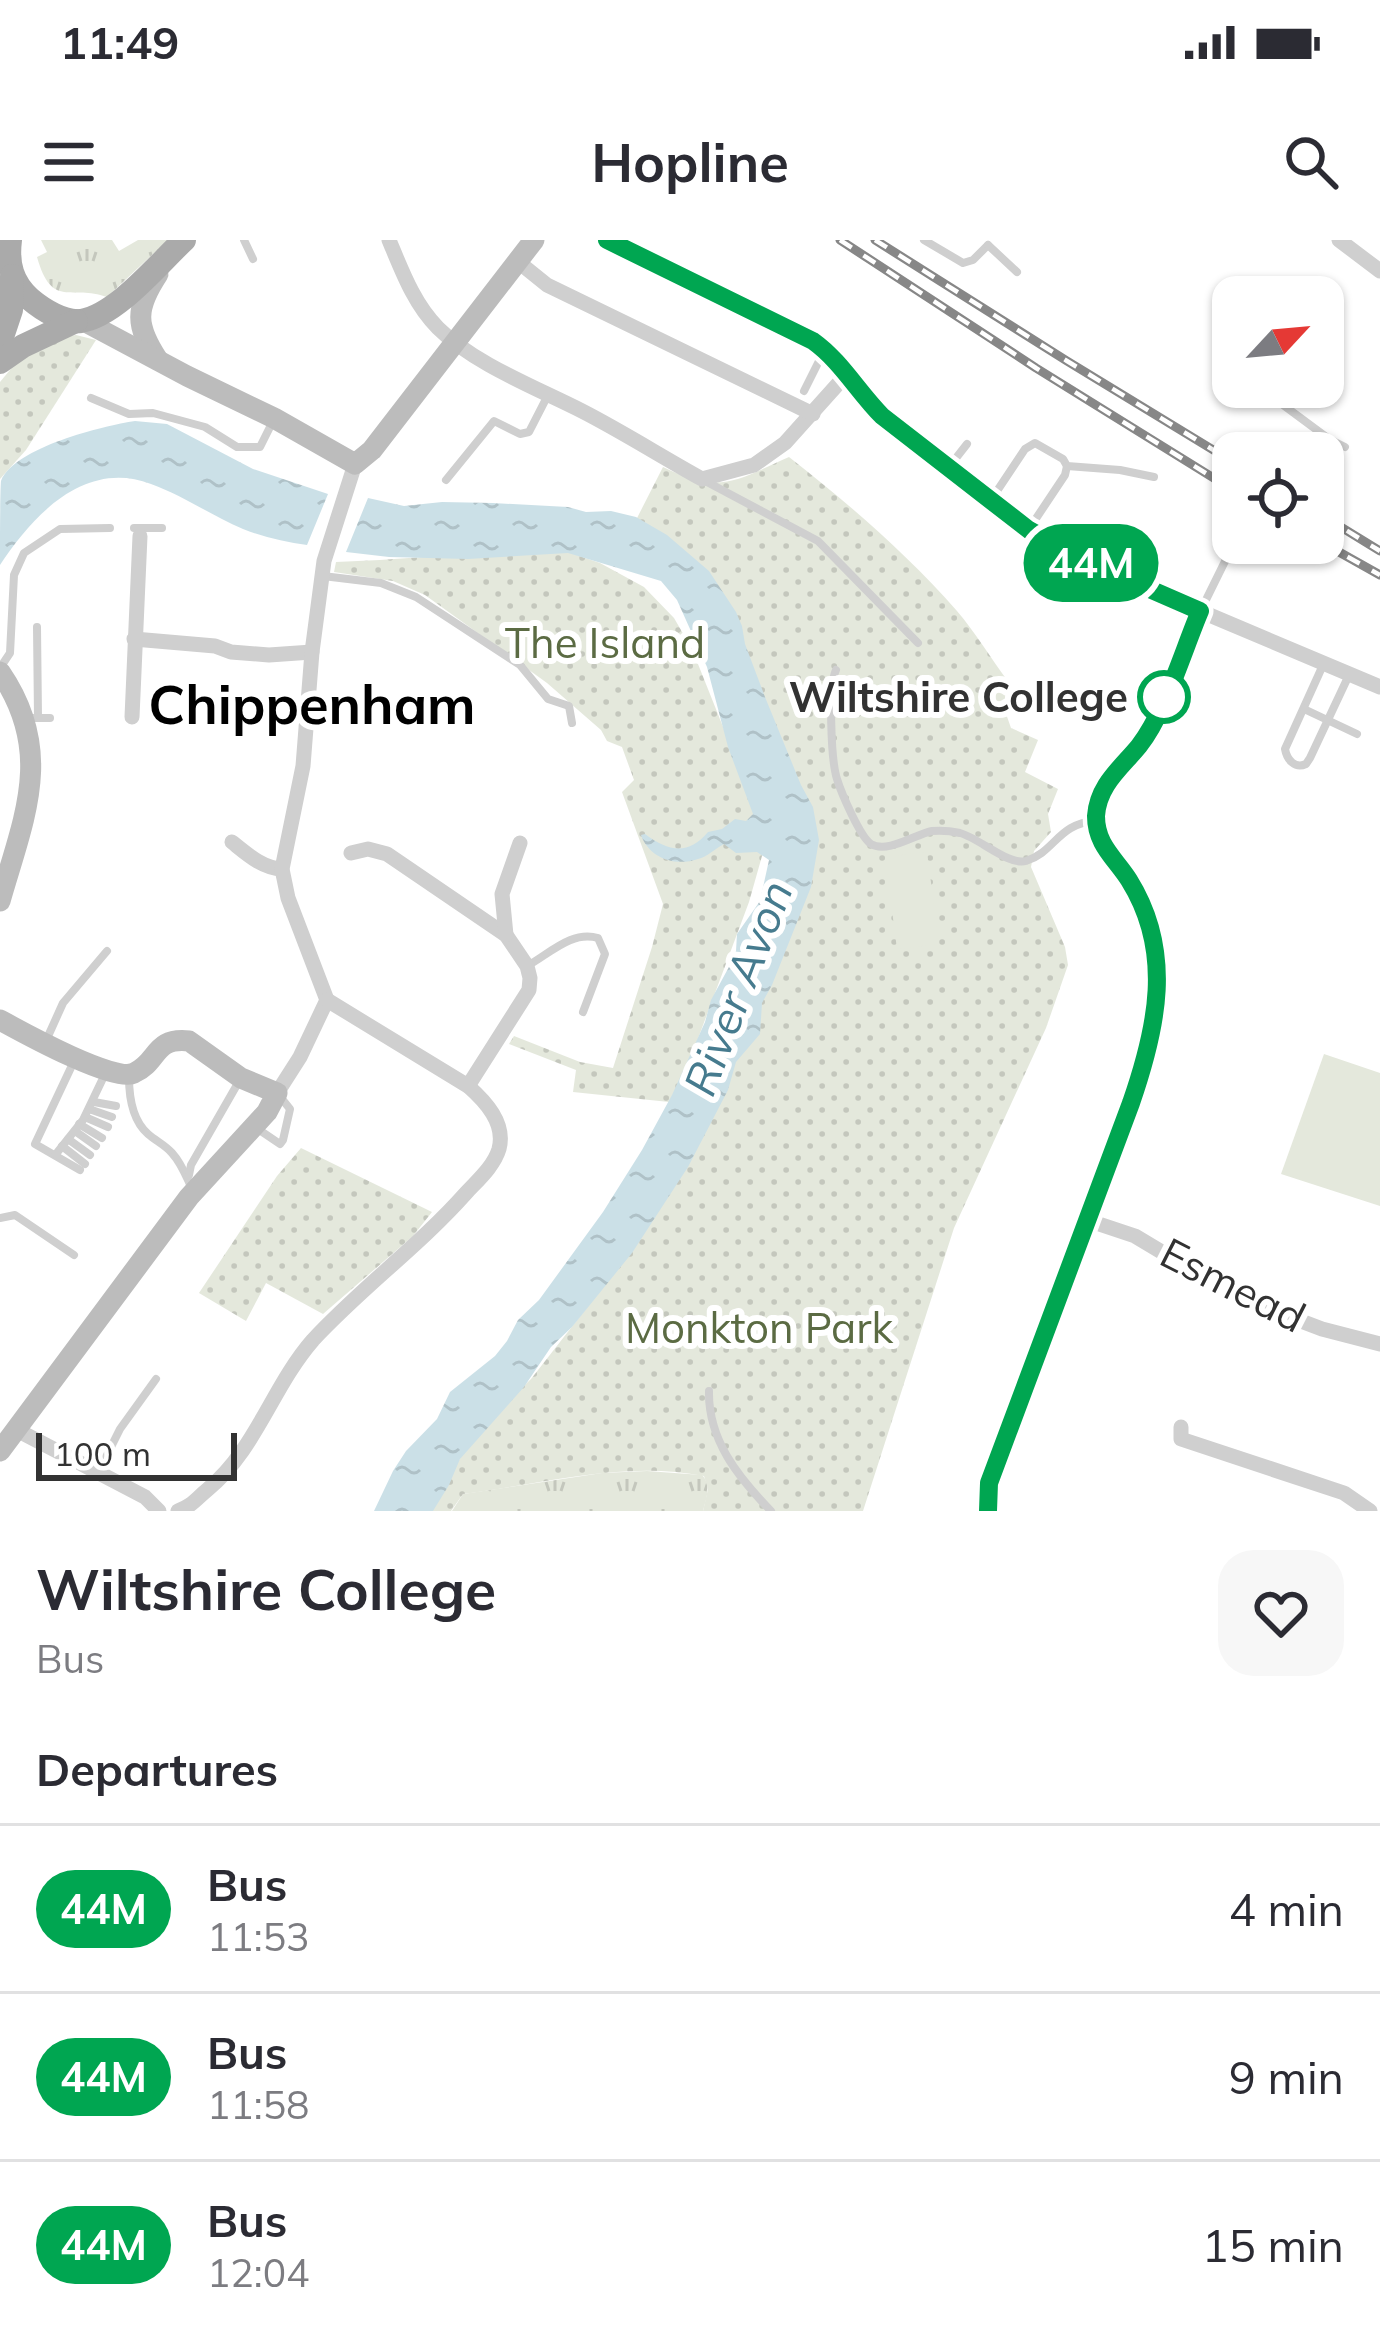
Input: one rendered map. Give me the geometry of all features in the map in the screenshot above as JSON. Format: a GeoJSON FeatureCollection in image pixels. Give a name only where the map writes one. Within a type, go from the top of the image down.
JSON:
{"type":"FeatureCollection","features":[{"type":"Feature","properties":{"kind":"main road"},"geometry":{"type":"LineString","coordinates":[[0,343],[11,310],[10,240]]}},
{"type":"Feature","properties":{"kind":"main road"},"geometry":{"type":"LineString","coordinates":[[0,362],[23,346],[120,300],[181,244]]}},
{"type":"Feature","properties":{"kind":"main road"},"geometry":{"type":"LineString","coordinates":[[7,266],[34,302],[55,315],[80,321]]}},
{"type":"Feature","properties":{"kind":"street"},"geometry":{"type":"LineString","coordinates":[[389,240],[422,308],[455,342],[702,479],[754,465],[785,443],[846,375]]}},
{"type":"Feature","properties":{"kind":"street"},"geometry":{"type":"LineString","coordinates":[[178,1511],[196,1508],[242,1454],[311,1342],[439,1224],[492,1163],[499,1148],[495,1118],[468,1086],[327,1000],[285,888],[282,868],[303,766],[323,564],[355,464],[370,453],[534,240]]}},
{"type":"Feature","properties":{"kind":"street"},"geometry":{"type":"LineString","coordinates":[[608,240],[797,332],[824,350],[882,416],[1029,530],[1092,564],[1380,687]]}},
{"type":"Feature","properties":{"kind":"street"},"geometry":{"type":"LineString","coordinates":[[1339,240],[1380,271]]}},
{"type":"Feature","properties":{"kind":"street"},"geometry":{"type":"LineString","coordinates":[[158,361],[144,336],[140,312],[149,288],[181,244]]}},
{"type":"Feature","properties":{"kind":"street"},"geometry":{"type":"LineString","coordinates":[[516,260],[547,285],[813,414]]}},
{"type":"Feature","properties":{"kind":"street"},"geometry":{"type":"LineString","coordinates":[[80,321],[355,464]]}},
{"type":"Feature","properties":{"kind":"street"},"geometry":{"type":"LineString","coordinates":[[132,717],[137,532]]}},
{"type":"Feature","properties":{"kind":"street"},"geometry":{"type":"LineString","coordinates":[[986,1510],[989,1483],[1148,1054],[1157,1013],[1158,960],[1150,922],[1130,881],[1101,843],[1096,821],[1102,792],[1148,733],[1200,611]]}},
{"type":"Feature","properties":{"kind":"street"},"geometry":{"type":"LineString","coordinates":[[134,639],[269,655],[312,652]]}},
{"type":"Feature","properties":{"kind":"street"},"geometry":{"type":"LineString","coordinates":[[0,670],[31,747],[28,792],[0,901]]}},
{"type":"Feature","properties":{"kind":"street"},"geometry":{"type":"LineString","coordinates":[[232,842],[270,868],[282,868]]}},
{"type":"Feature","properties":{"kind":"street"},"geometry":{"type":"LineString","coordinates":[[506,935],[502,894],[520,843]]}},
{"type":"Feature","properties":{"kind":"street"},"geometry":{"type":"LineString","coordinates":[[351,853],[368,848],[401,862],[506,935],[526,966],[529,990],[468,1086]]}},
{"type":"Feature","properties":{"kind":"street"},"geometry":{"type":"LineString","coordinates":[[0,1451],[180,1211],[191,1187],[268,1112],[327,1000]]}},
{"type":"Feature","properties":{"kind":"street"},"geometry":{"type":"LineString","coordinates":[[4,1026],[118,1073],[141,1069],[162,1045],[193,1042],[241,1078],[277,1093]]}},
{"type":"Feature","properties":{"kind":"street","name":"Esmead"},"geometry":{"type":"LineString","coordinates":[[1087,1220],[1135,1236],[1259,1305],[1380,1344]]}},
{"type":"Feature","properties":{"kind":"street"},"geometry":{"type":"LineString","coordinates":[[15,1429],[145,1497],[159,1511]]}},
{"type":"Feature","properties":{"kind":"street"},"geometry":{"type":"LineString","coordinates":[[1179,1438],[1344,1493],[1370,1511]]}},
{"type":"Feature","properties":{"kind":"lane"},"geometry":{"type":"LineString","coordinates":[[244,240],[254,260]]}},
{"type":"Feature","properties":{"kind":"lane"},"geometry":{"type":"LineString","coordinates":[[924,240],[963,263],[971,261],[988,242],[1017,272]]}},
{"type":"Feature","properties":{"kind":"lane"},"geometry":{"type":"LineString","coordinates":[[804,391],[824,350]]}},
{"type":"Feature","properties":{"kind":"lane"},"geometry":{"type":"LineString","coordinates":[[446,480],[494,422],[520,434],[530,432],[549,394]]}},
{"type":"Feature","properties":{"kind":"lane"},"geometry":{"type":"LineString","coordinates":[[92,398],[129,414],[153,413],[205,428],[237,448],[260,447],[274,418]]}},
{"type":"Feature","properties":{"kind":"lane"},"geometry":{"type":"LineString","coordinates":[[1287,408],[1346,448]]}},
{"type":"Feature","properties":{"kind":"lane"},"geometry":{"type":"LineString","coordinates":[[948,468],[967,444]]}},
{"type":"Feature","properties":{"kind":"lane"},"geometry":{"type":"LineString","coordinates":[[991,502],[1031,444],[1040,444],[1063,458],[1065,475],[1029,530]]}},
{"type":"Feature","properties":{"kind":"lane"},"geometry":{"type":"LineString","coordinates":[[1067,466],[1154,477]]}},
{"type":"Feature","properties":{"kind":"lane"},"geometry":{"type":"LineString","coordinates":[[702,479],[818,541],[918,643]]}},
{"type":"Feature","properties":{"kind":"lane"},"geometry":{"type":"LineString","coordinates":[[0,670],[10,653],[14,575],[24,553],[60,529],[110,528]]}},
{"type":"Feature","properties":{"kind":"lane"},"geometry":{"type":"LineString","coordinates":[[137,532],[162,528]]}},
{"type":"Feature","properties":{"kind":"lane"},"geometry":{"type":"LineString","coordinates":[[323,564],[416,597],[520,664],[545,696],[569,706],[572,723]]}},
{"type":"Feature","properties":{"kind":"lane"},"geometry":{"type":"LineString","coordinates":[[1075,593],[1092,564]]}},
{"type":"Feature","properties":{"kind":"lane"},"geometry":{"type":"LineString","coordinates":[[1200,611],[1224,564]]}},
{"type":"Feature","properties":{"kind":"lane"},"geometry":{"type":"LineString","coordinates":[[37,627],[20,711],[50,718]]}},
{"type":"Feature","properties":{"kind":"lane"},"geometry":{"type":"LineString","coordinates":[[1324,664],[1285,749],[1290,762],[1306,764],[1349,674]]}},
{"type":"Feature","properties":{"kind":"lane"},"geometry":{"type":"LineString","coordinates":[[836,670],[830,685],[836,775],[861,832],[872,845],[943,830],[1023,862],[1077,823],[1096,821]]}},
{"type":"Feature","properties":{"kind":"lane"},"geometry":{"type":"LineString","coordinates":[[1304,709],[1357,734]]}},
{"type":"Feature","properties":{"kind":"lane"},"geometry":{"type":"LineString","coordinates":[[526,966],[574,938],[598,938],[605,954],[583,1012]]}},
{"type":"Feature","properties":{"kind":"lane"},"geometry":{"type":"LineString","coordinates":[[45,1043],[63,1003],[107,951]]}},
{"type":"Feature","properties":{"kind":"lane"},"geometry":{"type":"LineString","coordinates":[[76,1058],[35,1144],[55,1156],[118,1073],[139,1123],[171,1151],[191,1187]]}},
{"type":"Feature","properties":{"kind":"lane"},"geometry":{"type":"LineString","coordinates":[[191,1187],[191,1165],[241,1078]]}},
{"type":"Feature","properties":{"kind":"lane"},"geometry":{"type":"LineString","coordinates":[[254,1126],[280,1144],[284,1140],[290,1109],[277,1093]]}},
{"type":"Feature","properties":{"kind":"lane"},"geometry":{"type":"LineString","coordinates":[[76,1128],[116,1106]]}},
{"type":"Feature","properties":{"kind":"lane"},"geometry":{"type":"LineString","coordinates":[[76,1128],[110,1122]]}},
{"type":"Feature","properties":{"kind":"lane"},"geometry":{"type":"LineString","coordinates":[[76,1128],[99,1142]]}},
{"type":"Feature","properties":{"kind":"lane"},"geometry":{"type":"LineString","coordinates":[[76,1128],[85,1163],[76,1128]]}},
{"type":"Feature","properties":{"kind":"lane"},"geometry":{"type":"LineString","coordinates":[[0,1218],[15,1215],[74,1255]]}},
{"type":"Feature","properties":{"kind":"lane"},"geometry":{"type":"LineString","coordinates":[[98,1473],[109,1447],[156,1379]]}},
{"type":"Feature","properties":{"kind":"lane"},"geometry":{"type":"LineString","coordinates":[[709,1391],[710,1418],[722,1449],[771,1511]]}},
{"type":"Feature","properties":{"kind":"green space"},"geometry":{"type":"Polygon","coordinates":[[[41,240],[112,240],[119,251],[138,240],[168,240],[107,297],[64,292],[49,284],[37,257],[47,252],[41,240]]]}},
{"type":"Feature","properties":{"kind":"green space"},"geometry":{"type":"Polygon","coordinates":[[[60,337],[96,340],[26,450],[0,479],[0,382],[19,359],[60,337]]]}},
{"type":"Feature","properties":{"kind":"green space","name":"Monkton Park"},"geometry":{"type":"Polygon","coordinates":[[[789,457],[918,569],[964,619],[1007,680],[1004,708],[1011,728],[1038,740],[1025,772],[1058,789],[1048,814],[1051,832],[1034,851],[1031,867],[1068,965],[1046,1028],[954,1228],[863,1511],[703,1511],[708,1489],[704,1476],[644,1471],[583,1475],[463,1494],[451,1511],[430,1511],[474,1434],[531,1379],[585,1310],[715,1105],[817,841],[635,522],[663,467],[699,481],[727,482],[789,457]]]}},
{"type":"Feature","properties":{"kind":"green space","name":"The Island"},"geometry":{"type":"Polygon","coordinates":[[[553,547],[600,563],[644,587],[674,618],[692,649],[761,822],[762,856],[749,902],[687,1068],[669,1102],[573,1092],[576,1070],[509,1044],[514,1036],[580,1062],[613,1068],[663,904],[622,792],[634,780],[622,747],[607,741],[601,730],[547,683],[425,595],[393,581],[334,572],[336,562],[553,547]]]}},
{"type":"Feature","properties":{"kind":"green space"},"geometry":{"type":"Polygon","coordinates":[[[927,852],[939,944],[897,949],[885,857],[927,852]]]}},
{"type":"Feature","properties":{"kind":"green space"},"geometry":{"type":"Polygon","coordinates":[[[1324,1054],[1380,1073],[1380,1206],[1281,1174],[1324,1054]]]}},
{"type":"Feature","properties":{"kind":"green space"},"geometry":{"type":"Polygon","coordinates":[[[301,1148],[432,1212],[413,1236],[323,1314],[266,1283],[246,1321],[199,1293],[301,1148]]]}},
{"type":"Feature","properties":{"kind":"green space"},"geometry":{"type":"Polygon","coordinates":[[[647,1471],[702,1475],[708,1488],[703,1511],[452,1511],[463,1494],[647,1471]]]}},
{"type":"Feature","properties":{"kind":"water"},"geometry":{"type":"Polygon","coordinates":[[[135,421],[167,424],[253,469],[328,494],[307,545],[243,529],[151,484],[104,479],[63,496],[28,528],[0,565],[1,481],[9,469],[61,440],[135,421]]]}},
{"type":"Feature","properties":{"kind":"water","name":"River Avon"},"geometry":{"type":"Polygon","coordinates":[[[368,498],[404,506],[493,503],[611,511],[636,517],[667,535],[709,571],[736,612],[765,697],[813,807],[819,840],[811,887],[762,1003],[760,1034],[736,1062],[728,1090],[688,1167],[632,1253],[460,1459],[433,1511],[374,1511],[406,1451],[437,1419],[450,1392],[507,1341],[518,1320],[539,1300],[603,1212],[642,1150],[705,1022],[736,951],[737,934],[760,901],[769,860],[757,852],[736,853],[724,844],[701,858],[672,861],[650,850],[641,835],[685,848],[708,832],[735,819],[746,821],[753,814],[728,747],[707,667],[677,600],[661,581],[568,553],[468,559],[346,552],[368,498]]]}},
{"type":"Feature","properties":{"kind":"railway"},"geometry":{"type":"LineString","coordinates":[[840,240],[1212,477]]}},
{"type":"Feature","properties":{"kind":"railway"},"geometry":{"type":"LineString","coordinates":[[875,240],[1212,449]]}},
{"type":"Feature","properties":{"kind":"railway"},"geometry":{"type":"LineString","coordinates":[[1344,529],[1380,551]]}},
{"type":"Feature","properties":{"kind":"railway"},"geometry":{"type":"LineString","coordinates":[[1344,555],[1380,575]]}},
{"type":"Feature","properties":{"kind":"bus line","name":"44M"},"geometry":{"type":"LineString","coordinates":[[607,240],[821,346],[882,416],[1029,530],[1092,564],[1200,611],[1148,733],[1106,783],[1098,803],[1101,843],[1130,881],[1152,930],[1158,960],[1157,1013],[1131,1103],[989,1483],[988,1511]]}},
{"type":"Feature","properties":{"kind":"place","name":"Wiltshire College"},"geometry":{"type":"Point","coordinates":[1164,697]}},
{"type":"Feature","properties":{"kind":"district","name":"Chippenham"},"geometry":{"type":"Point","coordinates":[312,705]}}]}
